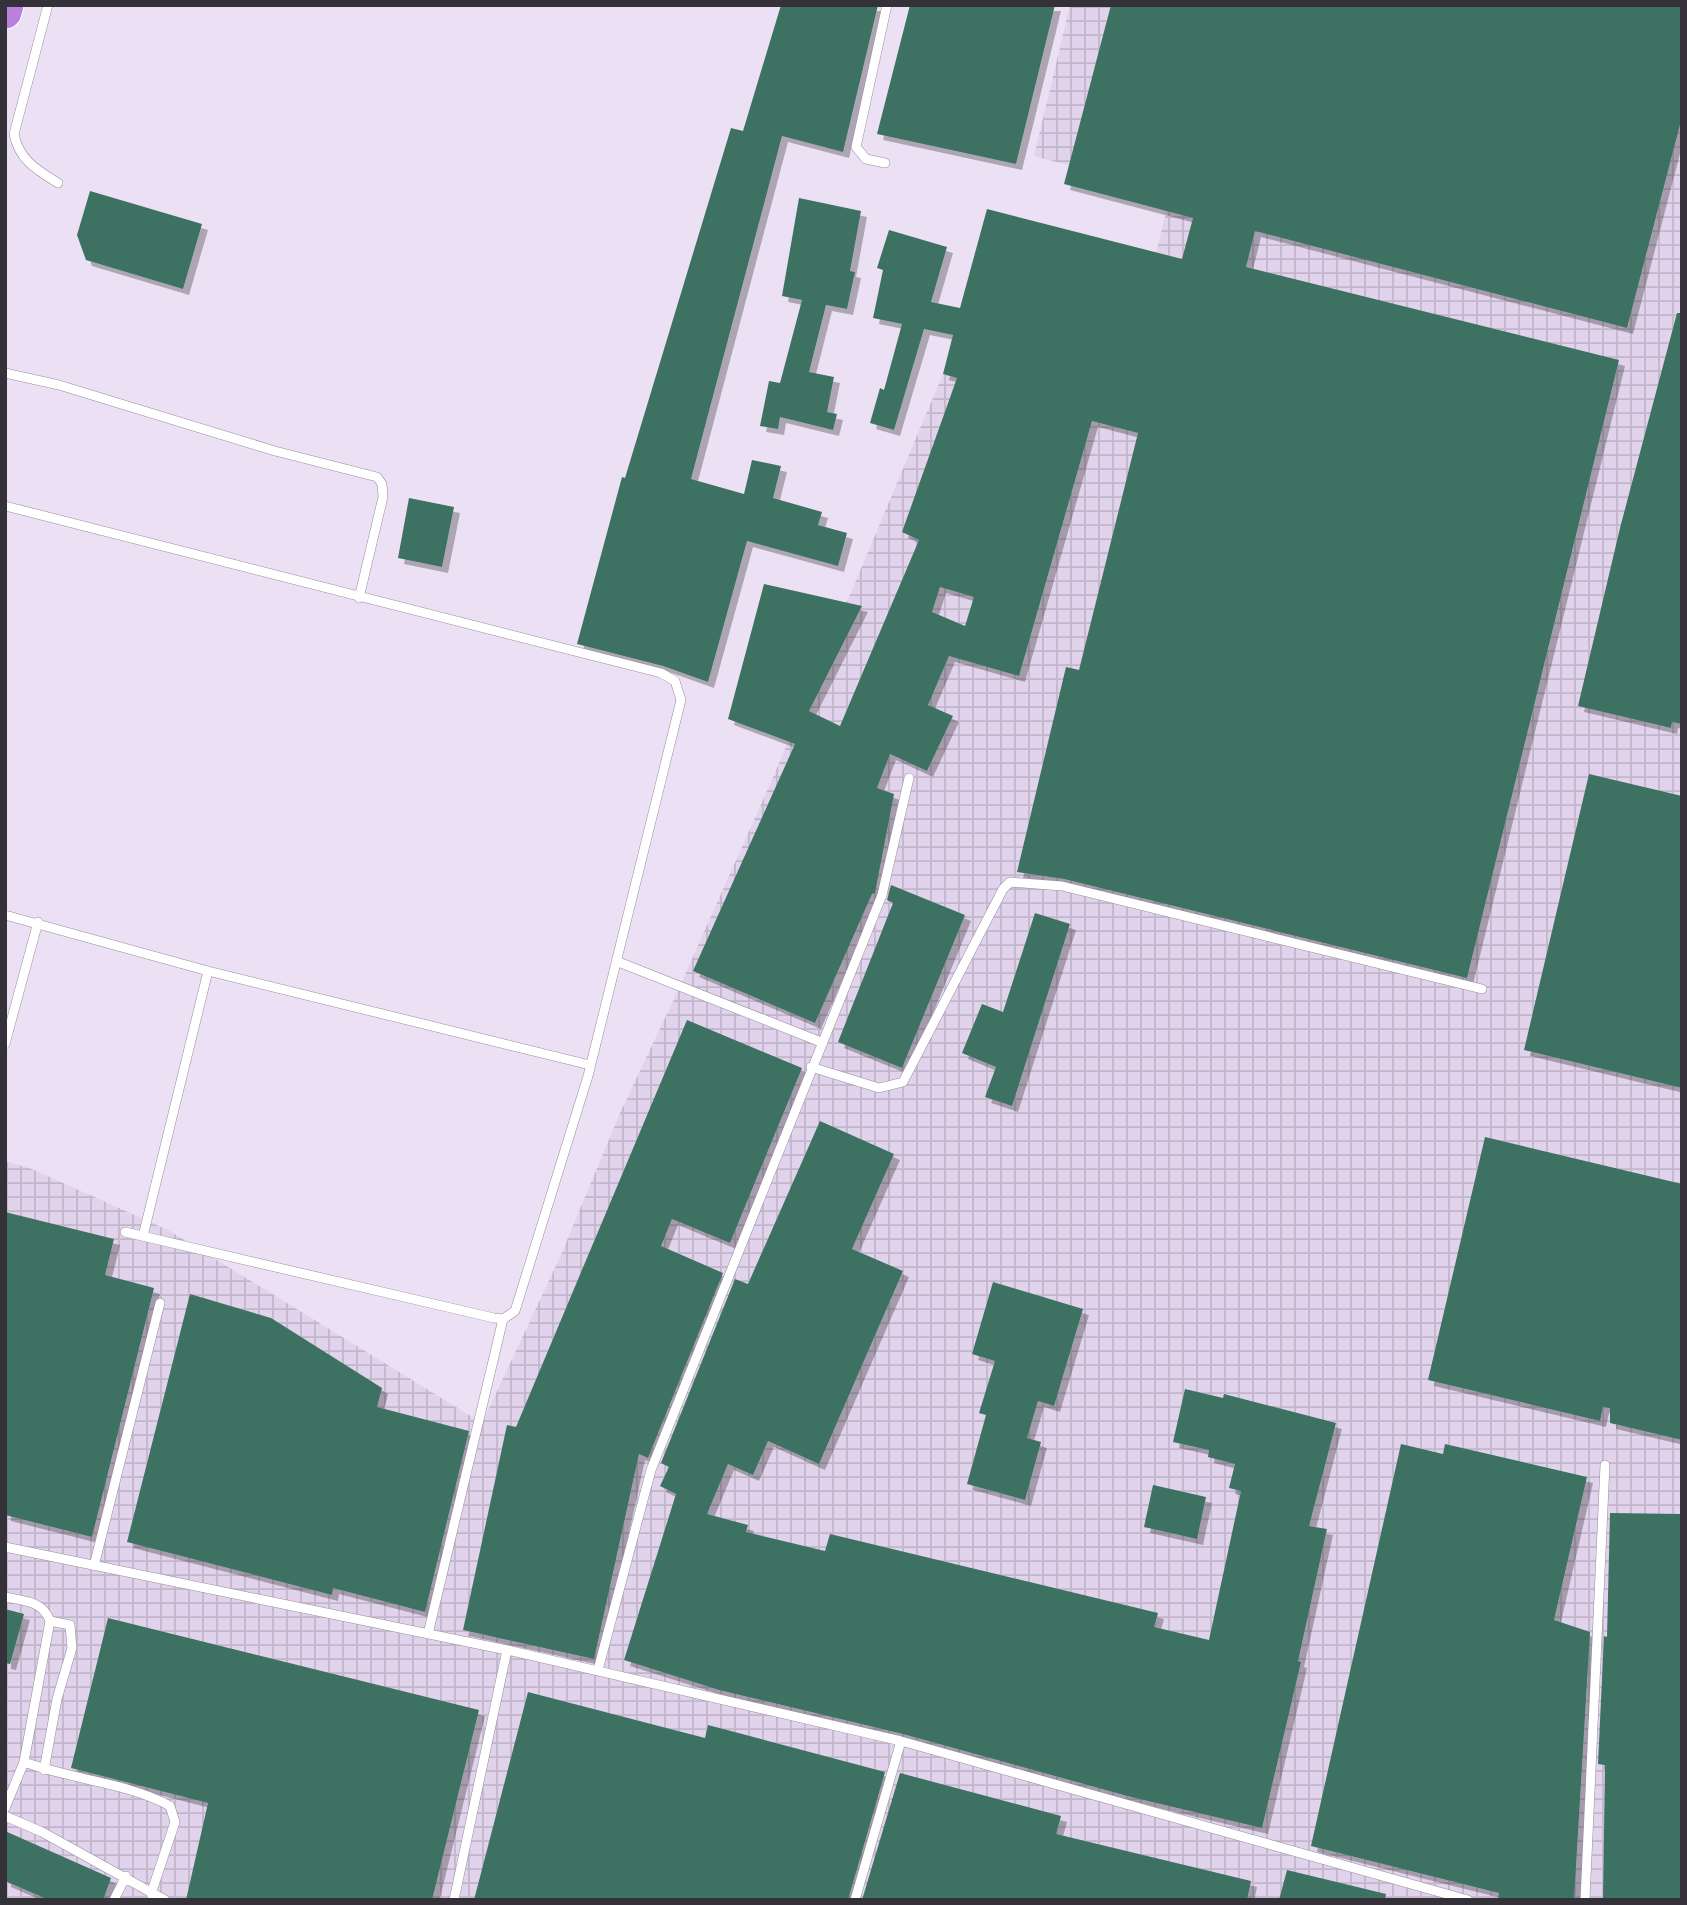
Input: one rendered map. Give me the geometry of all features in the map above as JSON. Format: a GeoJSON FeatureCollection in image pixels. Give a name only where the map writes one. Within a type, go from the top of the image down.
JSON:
{"type":"FeatureCollection","features":[{"type":"Feature","properties":{"kind":"highway"},"geometry":{"type":"LineString","coordinates":[[5,12],[8,5]]}},
{"type":"Feature","properties":{"kind":"lane"},"geometry":{"type":"LineString","coordinates":[[48,5],[14,134],[16,146],[28,163],[58,183]]}},
{"type":"Feature","properties":{"kind":"lane"},"geometry":{"type":"LineString","coordinates":[[885,163],[866,159],[856,147],[887,5]]}},
{"type":"Feature","properties":{"kind":"lane"},"geometry":{"type":"LineString","coordinates":[[5,373],[59,385],[275,451],[377,477],[382,484],[383,497],[359,598]]}},
{"type":"Feature","properties":{"kind":"lane"},"geometry":{"type":"LineString","coordinates":[[5,506],[662,673],[675,681],[681,700],[590,1065],[520,1300],[515,1311],[503,1319],[428,1634]]}},
{"type":"Feature","properties":{"kind":"lane"},"geometry":{"type":"LineString","coordinates":[[598,1670],[651,1470],[811,1066],[882,895],[909,778]]}},
{"type":"Feature","properties":{"kind":"lane"},"geometry":{"type":"LineString","coordinates":[[811,1066],[879,1088],[903,1082],[1003,889],[1010,882],[1062,886],[1482,989]]}},
{"type":"Feature","properties":{"kind":"lane"},"geometry":{"type":"LineString","coordinates":[[5,915],[208,971],[590,1065]]}},
{"type":"Feature","properties":{"kind":"lane"},"geometry":{"type":"LineString","coordinates":[[5,1045],[38,922]]}},
{"type":"Feature","properties":{"kind":"lane"},"geometry":{"type":"LineString","coordinates":[[616,961],[821,1042]]}},
{"type":"Feature","properties":{"kind":"lane"},"geometry":{"type":"LineString","coordinates":[[143,1236],[208,971]]}},
{"type":"Feature","properties":{"kind":"lane"},"geometry":{"type":"LineString","coordinates":[[125,1231],[503,1319]]}},
{"type":"Feature","properties":{"kind":"lane"},"geometry":{"type":"LineString","coordinates":[[94,1566],[160,1303]]}},
{"type":"Feature","properties":{"kind":"lane"},"geometry":{"type":"LineString","coordinates":[[1585,1900],[1605,1465]]}},
{"type":"Feature","properties":{"kind":"lane"},"geometry":{"type":"LineString","coordinates":[[5,1547],[507,1650],[901,1741],[1468,1900]]}},
{"type":"Feature","properties":{"kind":"lane"},"geometry":{"type":"LineString","coordinates":[[5,1597],[37,1604],[46,1610],[50,1620],[24,1762],[5,1808]]}},
{"type":"Feature","properties":{"kind":"lane"},"geometry":{"type":"LineString","coordinates":[[44,1770],[57,1699],[72,1648],[70,1625],[50,1620]]}},
{"type":"Feature","properties":{"kind":"lane"},"geometry":{"type":"LineString","coordinates":[[454,1900],[507,1650]]}},
{"type":"Feature","properties":{"kind":"lane"},"geometry":{"type":"LineString","coordinates":[[855,1900],[901,1741]]}},
{"type":"Feature","properties":{"kind":"lane"},"geometry":{"type":"LineString","coordinates":[[24,1762],[44,1770],[155,1798],[170,1806],[175,1822],[151,1894]]}},
{"type":"Feature","properties":{"kind":"lane"},"geometry":{"type":"LineString","coordinates":[[5,1816],[42,1832],[126,1876],[151,1894],[165,1900]]}},
{"type":"Feature","properties":{"kind":"lane"},"geometry":{"type":"LineString","coordinates":[[114,1900],[126,1876]]}},
{"type":"Feature","properties":{"kind":"shaded area"},"geometry":{"type":"Polygon","coordinates":[[[1070,5],[1682,5],[1682,1900],[5,1900],[5,1161],[32,1169],[168,1230],[482,1423],[560,1257],[620,1113],[774,775],[943,374],[1116,410],[1171,193],[1034,156],[1070,5]]]}},
{"type":"Feature","properties":{"kind":"building"},"geometry":{"type":"Polygon","coordinates":[[[781,5],[878,5],[843,152],[782,136],[691,479],[744,494],[752,460],[781,466],[773,498],[822,512],[818,525],[847,533],[838,566],[747,541],[708,682],[663,666],[577,644],[622,477],[625,478],[731,128],[743,131],[781,5]]]}},
{"type":"Feature","properties":{"kind":"building"},"geometry":{"type":"Polygon","coordinates":[[[910,5],[1055,5],[1016,164],[877,134],[910,5]]]}},
{"type":"Feature","properties":{"kind":"building"},"geometry":{"type":"Polygon","coordinates":[[[1111,5],[1682,5],[1682,117],[1627,328],[1255,231],[1246,267],[1619,360],[1467,978],[1064,879],[1017,872],[1066,667],[1079,670],[1138,433],[1092,421],[1019,676],[949,656],[928,705],[953,716],[927,771],[890,754],[877,788],[894,794],[875,893],[872,894],[815,1023],[693,971],[795,744],[728,719],[764,584],[862,606],[809,711],[840,726],[919,540],[902,532],[957,378],[943,374],[953,335],[924,329],[894,430],[870,423],[880,388],[884,390],[902,324],[873,318],[883,270],[877,268],[889,230],[947,247],[931,302],[960,308],[987,209],[1182,259],[1193,218],[1064,184],[1111,5]],[[940,587],[932,612],[965,626],[974,597],[940,587]]]}},
{"type":"Feature","properties":{"kind":"building"},"geometry":{"type":"Polygon","coordinates":[[[90,191],[202,224],[183,289],[86,260],[77,235],[90,191]]]}},
{"type":"Feature","properties":{"kind":"building"},"geometry":{"type":"Polygon","coordinates":[[[799,198],[861,211],[850,271],[855,272],[847,309],[826,305],[809,372],[834,377],[827,412],[837,414],[833,430],[780,417],[778,429],[760,426],[769,381],[780,383],[802,300],[782,296],[799,198]]]}},
{"type":"Feature","properties":{"kind":"building"},"geometry":{"type":"Polygon","coordinates":[[[1677,313],[1682,313],[1682,724],[1672,722],[1671,728],[1578,706],[1620,528],[1677,313]]]}},
{"type":"Feature","properties":{"kind":"building"},"geometry":{"type":"Polygon","coordinates":[[[409,498],[454,507],[442,567],[398,558],[409,498]]]}},
{"type":"Feature","properties":{"kind":"building"},"geometry":{"type":"Polygon","coordinates":[[[1589,774],[1682,796],[1682,1088],[1524,1050],[1589,774]]]}},
{"type":"Feature","properties":{"kind":"building"},"geometry":{"type":"Polygon","coordinates":[[[891,885],[965,915],[902,1068],[838,1042],[893,903],[887,900],[891,885]]]}},
{"type":"Feature","properties":{"kind":"building"},"geometry":{"type":"Polygon","coordinates":[[[1035,913],[1070,924],[1012,1106],[985,1097],[996,1067],[962,1053],[982,1004],[1003,1012],[1035,913]]]}},
{"type":"Feature","properties":{"kind":"building"},"geometry":{"type":"Polygon","coordinates":[[[687,1020],[802,1068],[730,1243],[672,1219],[661,1246],[723,1273],[648,1458],[639,1454],[594,1659],[463,1630],[507,1425],[516,1427],[687,1020]]]}},
{"type":"Feature","properties":{"kind":"building"},"geometry":{"type":"Polygon","coordinates":[[[820,1121],[894,1154],[852,1249],[903,1271],[819,1464],[768,1441],[753,1475],[728,1464],[707,1514],[748,1525],[746,1532],[825,1551],[830,1534],[1158,1613],[1154,1627],[1209,1640],[1241,1491],[1229,1488],[1235,1464],[1208,1457],[1209,1450],[1173,1442],[1185,1389],[1223,1398],[1224,1394],[1336,1423],[1309,1526],[1327,1529],[1298,1661],[1301,1662],[1262,1828],[1131,1797],[903,1734],[719,1690],[624,1660],[676,1494],[660,1486],[669,1467],[661,1463],[735,1279],[748,1284],[820,1121]]]}},
{"type":"Feature","properties":{"kind":"building"},"geometry":{"type":"Polygon","coordinates":[[[1485,1137],[1682,1184],[1682,1440],[1610,1423],[1610,1408],[1603,1407],[1600,1421],[1428,1380],[1485,1137]]]}},
{"type":"Feature","properties":{"kind":"building"},"geometry":{"type":"Polygon","coordinates":[[[5,1212],[114,1239],[105,1275],[154,1288],[92,1537],[5,1515],[5,1212]]]}},
{"type":"Feature","properties":{"kind":"building"},"geometry":{"type":"Polygon","coordinates":[[[993,1282],[1083,1309],[1054,1406],[1038,1401],[1027,1438],[1041,1442],[1025,1500],[967,1484],[986,1415],[979,1413],[995,1361],[972,1354],[993,1282]]]}},
{"type":"Feature","properties":{"kind":"building"},"geometry":{"type":"Polygon","coordinates":[[[190,1294],[271,1318],[382,1388],[377,1407],[469,1431],[425,1612],[333,1588],[332,1595],[127,1542],[190,1294]]]}},
{"type":"Feature","properties":{"kind":"building"},"geometry":{"type":"Polygon","coordinates":[[[1401,1444],[1443,1454],[1445,1444],[1587,1477],[1554,1620],[1590,1632],[1574,1900],[1498,1900],[1499,1893],[1311,1846],[1401,1444]]]}},
{"type":"Feature","properties":{"kind":"building"},"geometry":{"type":"Polygon","coordinates":[[[1153,1485],[1206,1497],[1197,1539],[1144,1527],[1153,1485]]]}},
{"type":"Feature","properties":{"kind":"building"},"geometry":{"type":"Polygon","coordinates":[[[1610,1513],[1682,1514],[1682,1900],[1603,1899],[1605,1765],[1598,1764],[1604,1636],[1607,1637],[1610,1513]]]}},
{"type":"Feature","properties":{"kind":"building"},"geometry":{"type":"Polygon","coordinates":[[[5,1609],[24,1614],[10,1664],[5,1663],[5,1609]]]}},
{"type":"Feature","properties":{"kind":"building"},"geometry":{"type":"Polygon","coordinates":[[[108,1618],[479,1710],[432,1900],[186,1900],[208,1803],[71,1768],[108,1618]]]}},
{"type":"Feature","properties":{"kind":"building"},"geometry":{"type":"Polygon","coordinates":[[[528,1692],[705,1738],[708,1725],[885,1772],[848,1900],[474,1900],[528,1692]]]}},
{"type":"Feature","properties":{"kind":"building"},"geometry":{"type":"Polygon","coordinates":[[[900,1773],[1061,1816],[1056,1834],[1251,1881],[1247,1900],[862,1900],[900,1773]]]}},
{"type":"Feature","properties":{"kind":"building"},"geometry":{"type":"Polygon","coordinates":[[[5,1831],[111,1878],[103,1900],[49,1900],[5,1881],[5,1831]]]}},
{"type":"Feature","properties":{"kind":"building"},"geometry":{"type":"Polygon","coordinates":[[[1287,1870],[1386,1894],[1385,1900],[1279,1900],[1287,1870]]]}}]}
